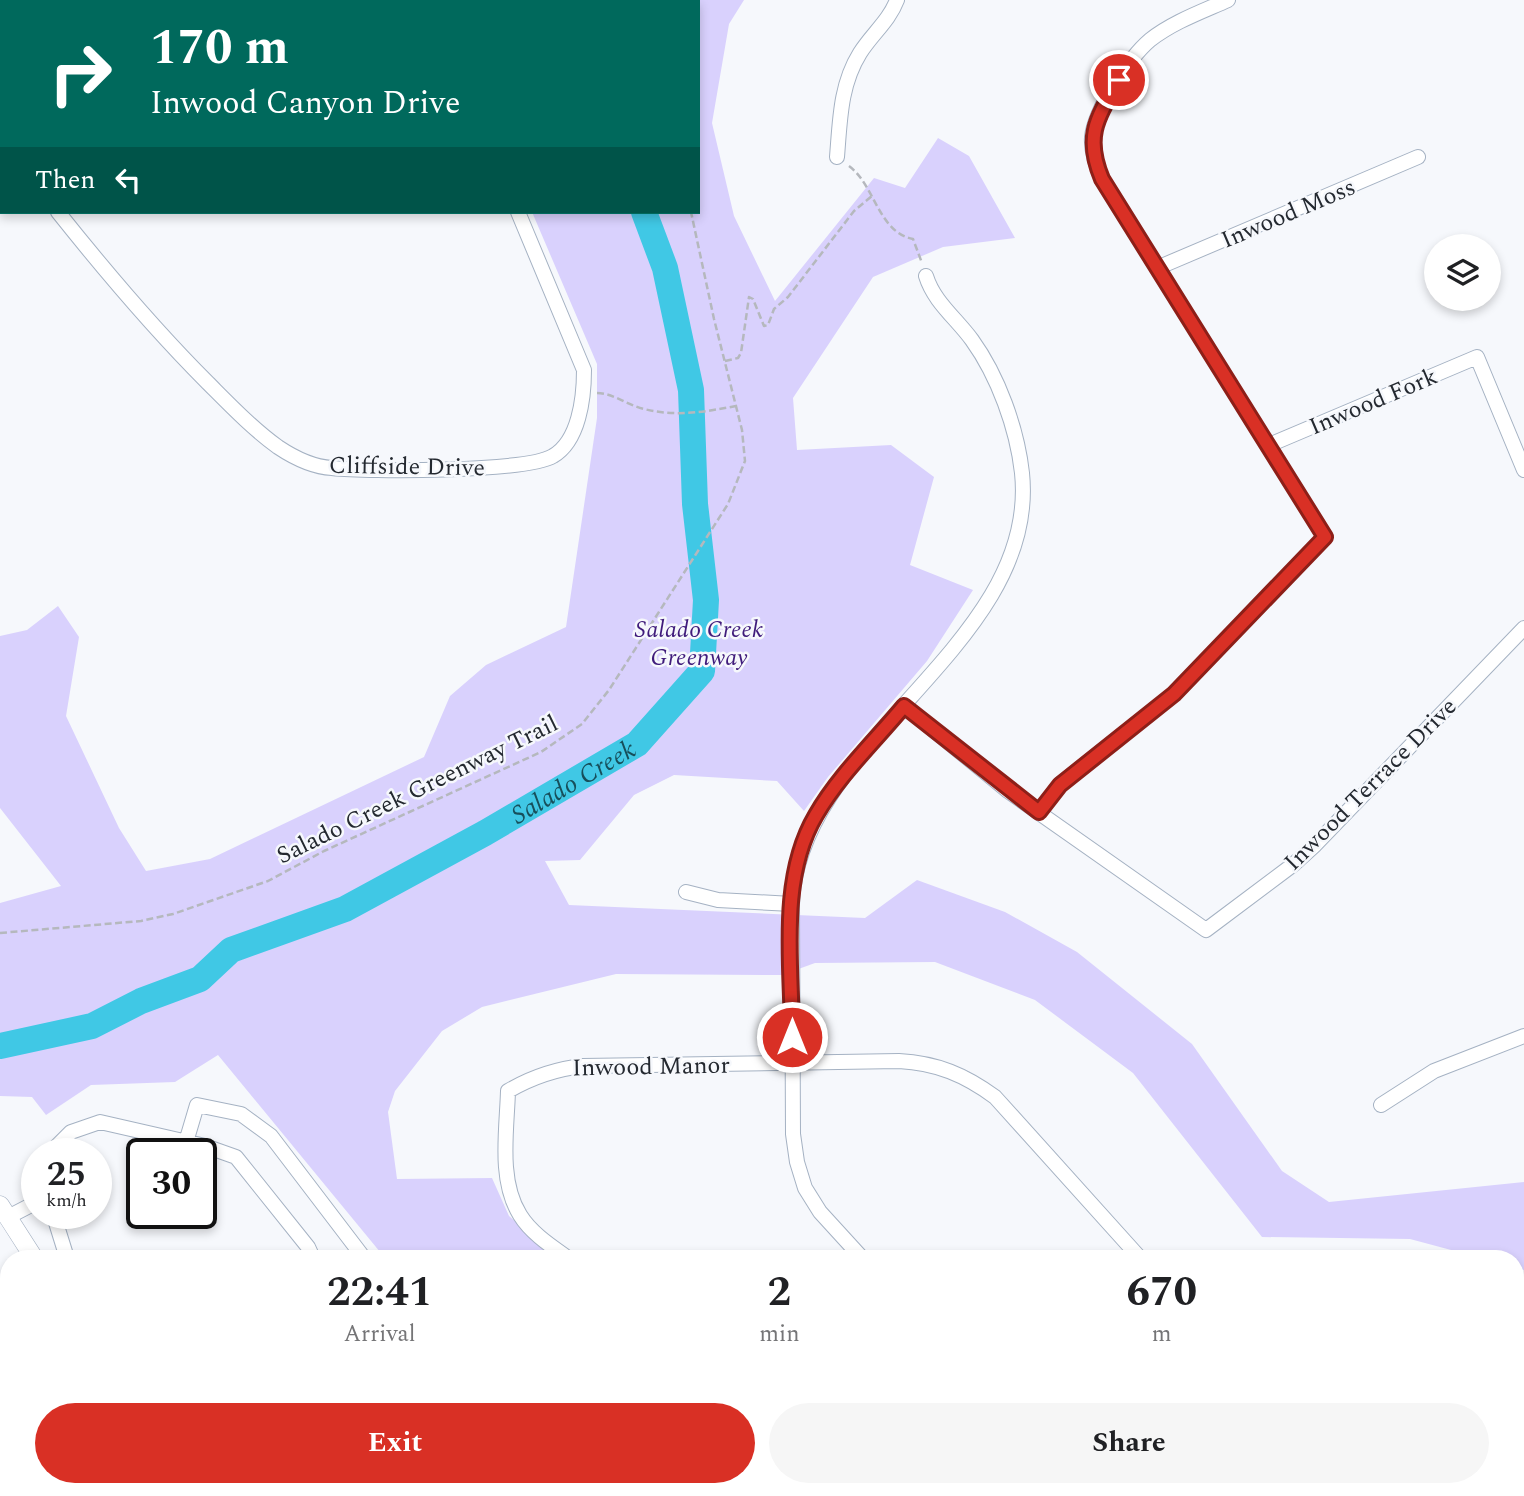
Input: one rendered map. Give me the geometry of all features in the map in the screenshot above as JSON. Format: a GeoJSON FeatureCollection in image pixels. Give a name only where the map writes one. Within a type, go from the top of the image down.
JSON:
{"type":"FeatureCollection","features":[{"type":"Feature","properties":{"kind":"main road"},"geometry":{"type":"LineString","coordinates":[[4,1211],[29,1250]]}},
{"type":"Feature","properties":{"kind":"street"},"geometry":{"type":"LineString","coordinates":[[837,158],[845,83],[861,52],[891,16],[897,0]]}},
{"type":"Feature","properties":{"kind":"street"},"geometry":{"type":"LineString","coordinates":[[904,706],[990,777],[1039,812],[1060,785],[1174,694],[1325,537],[1102,179],[1093,158],[1092,138],[1097,117],[1130,61],[1149,41],[1172,25],[1228,0]]}},
{"type":"Feature","properties":{"kind":"street","name":"Inwood Moss"},"geometry":{"type":"LineString","coordinates":[[1157,268],[1419,157]]}},
{"type":"Feature","properties":{"kind":"street","name":"Cliffside Drive"},"geometry":{"type":"LineString","coordinates":[[60,214],[173,347],[231,406],[277,446],[312,463],[330,468],[517,467],[541,462],[555,455],[570,437],[584,392],[584,370],[519,214]]}},
{"type":"Feature","properties":{"kind":"street"},"geometry":{"type":"LineString","coordinates":[[855,1250],[820,1212],[805,1188],[794,1148],[792,904],[801,850],[817,814],[974,622],[1002,573],[1015,541],[1022,507],[1019,455],[992,375],[970,337],[930,289],[926,276]]}},
{"type":"Feature","properties":{"kind":"street","name":"Inwood Fork"},"geometry":{"type":"LineString","coordinates":[[1269,445],[1477,357],[1524,470]]}},
{"type":"Feature","properties":{"kind":"street","name":"Inwood Terrace Drive"},"geometry":{"type":"LineString","coordinates":[[1039,812],[1206,930],[1315,845],[1524,628]]}},
{"type":"Feature","properties":{"kind":"street"},"geometry":{"type":"LineString","coordinates":[[686,892],[718,900],[792,904]]}},
{"type":"Feature","properties":{"kind":"street"},"geometry":{"type":"LineString","coordinates":[[1381,1105],[1434,1071],[1524,1036]]}},
{"type":"Feature","properties":{"kind":"street","name":"Inwood Manor"},"geometry":{"type":"LineString","coordinates":[[557,1250],[543,1240],[520,1215],[510,1191],[507,1167],[508,1091],[529,1078],[556,1069],[583,1066],[792,1063],[922,1063],[973,1081],[1005,1107],[1133,1250]]}},
{"type":"Feature","properties":{"kind":"street"},"geometry":{"type":"LineString","coordinates":[[187,1138],[197,1105],[241,1114],[271,1136],[358,1250]]}},
{"type":"Feature","properties":{"kind":"street"},"geometry":{"type":"LineString","coordinates":[[65,1138],[71,1132],[100,1122],[169,1138]]}},
{"type":"Feature","properties":{"kind":"street"},"geometry":{"type":"LineString","coordinates":[[217,1151],[236,1157],[309,1250]]}},
{"type":"Feature","properties":{"kind":"street"},"geometry":{"type":"LineString","coordinates":[[4,1211],[21,1206]]}},
{"type":"Feature","properties":{"kind":"street"},"geometry":{"type":"LineString","coordinates":[[58,1229],[65,1250]]}},
{"type":"Feature","properties":{"kind":"path"},"geometry":{"type":"LineString","coordinates":[[837,158],[860,174],[892,228],[900,236],[913,239],[926,276]]}},
{"type":"Feature","properties":{"kind":"path"},"geometry":{"type":"LineString","coordinates":[[725,361],[738,358],[741,353],[749,297],[753,299],[764,327],[768,325],[774,309],[788,297],[854,211],[873,195]]}},
{"type":"Feature","properties":{"kind":"path","name":"Salado Creek Greenway Trail"},"geometry":{"type":"LineString","coordinates":[[0,933],[142,921],[173,915],[268,881],[324,851],[541,752],[582,724],[609,690],[728,504],[745,461],[736,406],[691,214]]}},
{"type":"Feature","properties":{"kind":"path"},"geometry":{"type":"LineString","coordinates":[[584,392],[608,393],[621,402],[646,410],[688,415],[736,406]]}},
{"type":"Feature","properties":{"kind":"green space","name":"Salado Creek Greenway"},"geometry":{"type":"Polygon","coordinates":[[[700,0],[744,0],[729,24],[712,123],[734,216],[775,301],[874,178],[905,188],[938,138],[969,156],[1015,238],[943,247],[873,277],[793,398],[797,450],[891,445],[934,477],[910,565],[973,590],[927,661],[828,777],[804,811],[777,781],[674,775],[634,795],[580,860],[545,861],[569,905],[865,918],[917,880],[1005,912],[1077,952],[1192,1044],[1282,1171],[1329,1202],[1524,1182],[1524,1250],[1451,1250],[1410,1239],[1262,1237],[1133,1073],[1035,1000],[935,962],[815,963],[782,975],[616,974],[482,1007],[442,1031],[395,1091],[388,1112],[397,1179],[492,1178],[509,1216],[549,1250],[378,1250],[218,1055],[175,1082],[91,1085],[46,1115],[32,1097],[0,1096],[0,903],[61,886],[0,808],[0,636],[27,630],[58,606],[79,637],[66,716],[119,828],[146,871],[210,859],[424,757],[450,696],[486,665],[566,627],[597,418],[597,364],[533,214],[700,214],[700,0]]]}},
{"type":"Feature","properties":{"kind":"waterway","name":"Salado Creek"},"geometry":{"type":"LineString","coordinates":[[0,1046],[92,1026],[141,1001],[200,979],[231,950],[345,909],[485,833],[637,744],[702,671],[706,600],[695,504],[691,390],[665,268],[645,214]]}},
{"type":"Feature","properties":{"kind":"route"},"geometry":{"type":"LineString","coordinates":[[792,1037],[792,893],[801,850],[817,814],[839,783],[904,706],[981,770],[1039,812],[1060,785],[1174,694],[1325,537],[1102,179],[1093,158],[1092,138],[1097,117],[1119,80]]}}]}
